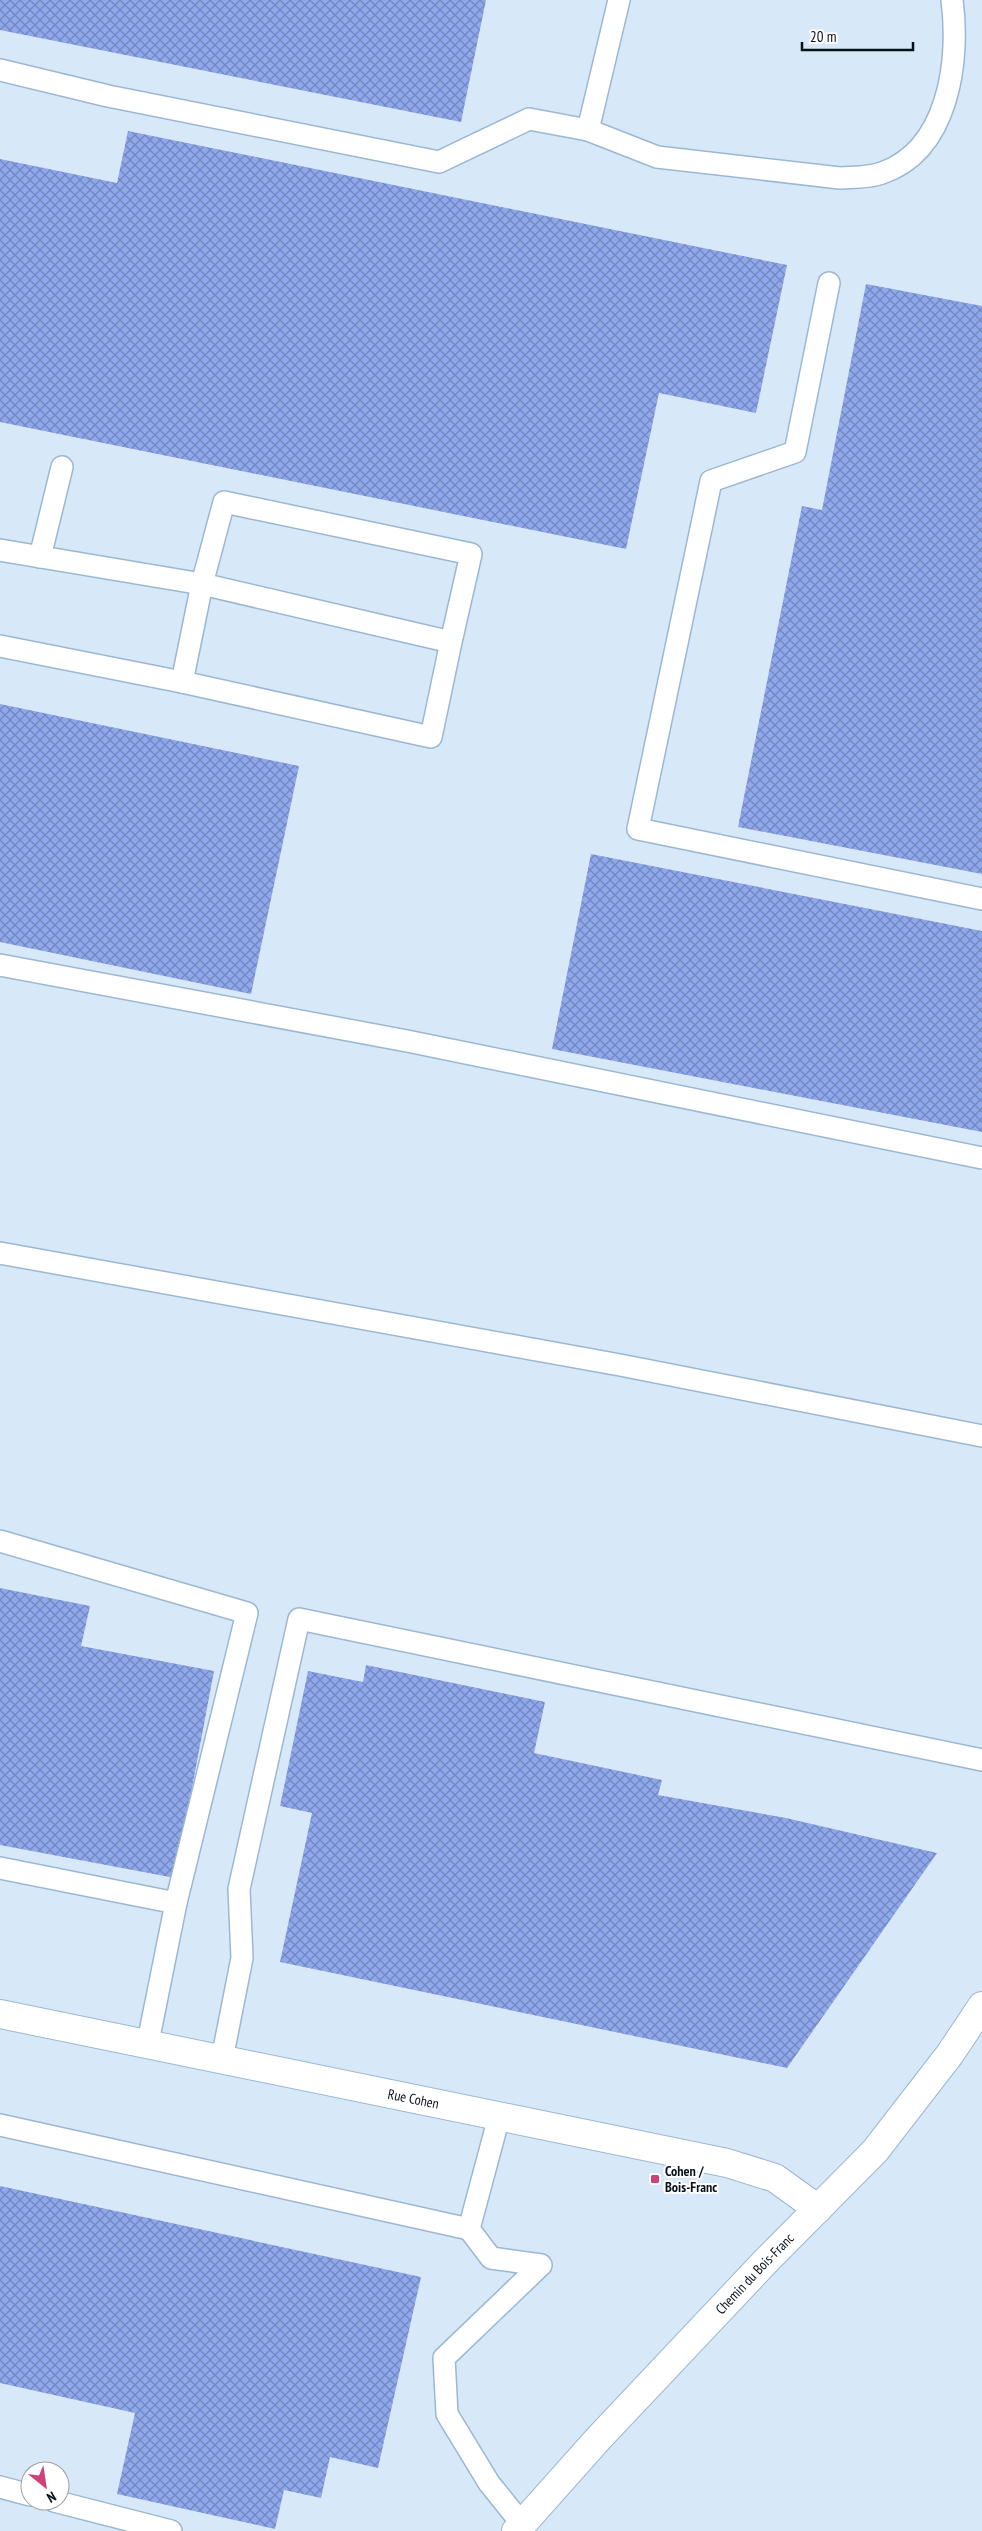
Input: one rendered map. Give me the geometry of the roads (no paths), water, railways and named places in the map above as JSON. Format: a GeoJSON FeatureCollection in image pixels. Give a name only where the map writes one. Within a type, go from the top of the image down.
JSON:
{"type":"FeatureCollection","features":[{"type":"Feature","properties":{"kind":"street","name":"Rue Cohen"},"geometry":{"type":"LineString","coordinates":[[0,2014],[148,2042],[499,2117],[700,2157],[754,2170],[790,2186],[818,2209]]}},
{"type":"Feature","properties":{"kind":"street","name":"Chemin du Bois-Franc"},"geometry":{"type":"LineString","coordinates":[[519,2528],[598,2439],[875,2151],[979,2017]]}},
{"type":"Feature","properties":{"kind":"lane"},"geometry":{"type":"LineString","coordinates":[[588,130],[619,0]]}},
{"type":"Feature","properties":{"kind":"lane"},"geometry":{"type":"LineString","coordinates":[[0,70],[108,96],[439,162],[529,120],[588,130],[658,157],[840,178],[867,177],[882,173],[906,160],[929,134],[945,102],[952,72],[954,24],[952,0]]}},
{"type":"Feature","properties":{"kind":"lane"},"geometry":{"type":"LineString","coordinates":[[829,282],[795,452],[711,481],[638,829],[982,899]]}},
{"type":"Feature","properties":{"kind":"lane"},"geometry":{"type":"LineString","coordinates":[[40,557],[62,467]]}},
{"type":"Feature","properties":{"kind":"lane"},"geometry":{"type":"LineString","coordinates":[[0,646],[182,682],[431,737],[471,554],[224,502],[202,584],[182,682]]}},
{"type":"Feature","properties":{"kind":"lane"},"geometry":{"type":"LineString","coordinates":[[0,550],[202,584],[451,642]]}},
{"type":"Feature","properties":{"kind":"lane"},"geometry":{"type":"LineString","coordinates":[[0,965],[407,1041],[982,1158]]}},
{"type":"Feature","properties":{"kind":"lane"},"geometry":{"type":"LineString","coordinates":[[0,1253],[620,1365],[982,1436]]}},
{"type":"Feature","properties":{"kind":"lane"},"geometry":{"type":"LineString","coordinates":[[0,1541],[247,1613],[176,1903],[148,2042]]}},
{"type":"Feature","properties":{"kind":"lane"},"geometry":{"type":"LineString","coordinates":[[222,2059],[242,1958],[239,1889],[299,1619],[982,1760]]}},
{"type":"Feature","properties":{"kind":"lane"},"geometry":{"type":"LineString","coordinates":[[0,1868],[176,1903]]}},
{"type":"Feature","properties":{"kind":"lane"},"geometry":{"type":"LineString","coordinates":[[470,2229],[499,2117]]}},
{"type":"Feature","properties":{"kind":"lane"},"geometry":{"type":"LineString","coordinates":[[0,2125],[470,2229],[491,2258],[541,2265],[444,2358],[446,2414],[519,2528]]}},
{"type":"Feature","properties":{"kind":"lane"},"geometry":{"type":"LineString","coordinates":[[0,2487],[20,2492]]}},
{"type":"Feature","properties":{"kind":"lane"},"geometry":{"type":"LineString","coordinates":[[70,2505],[171,2531]]}},
{"type":"Feature","properties":{"kind":"place","name":"Cohen / Bois-Franc"},"geometry":{"type":"Point","coordinates":[655,2179]}}]}
